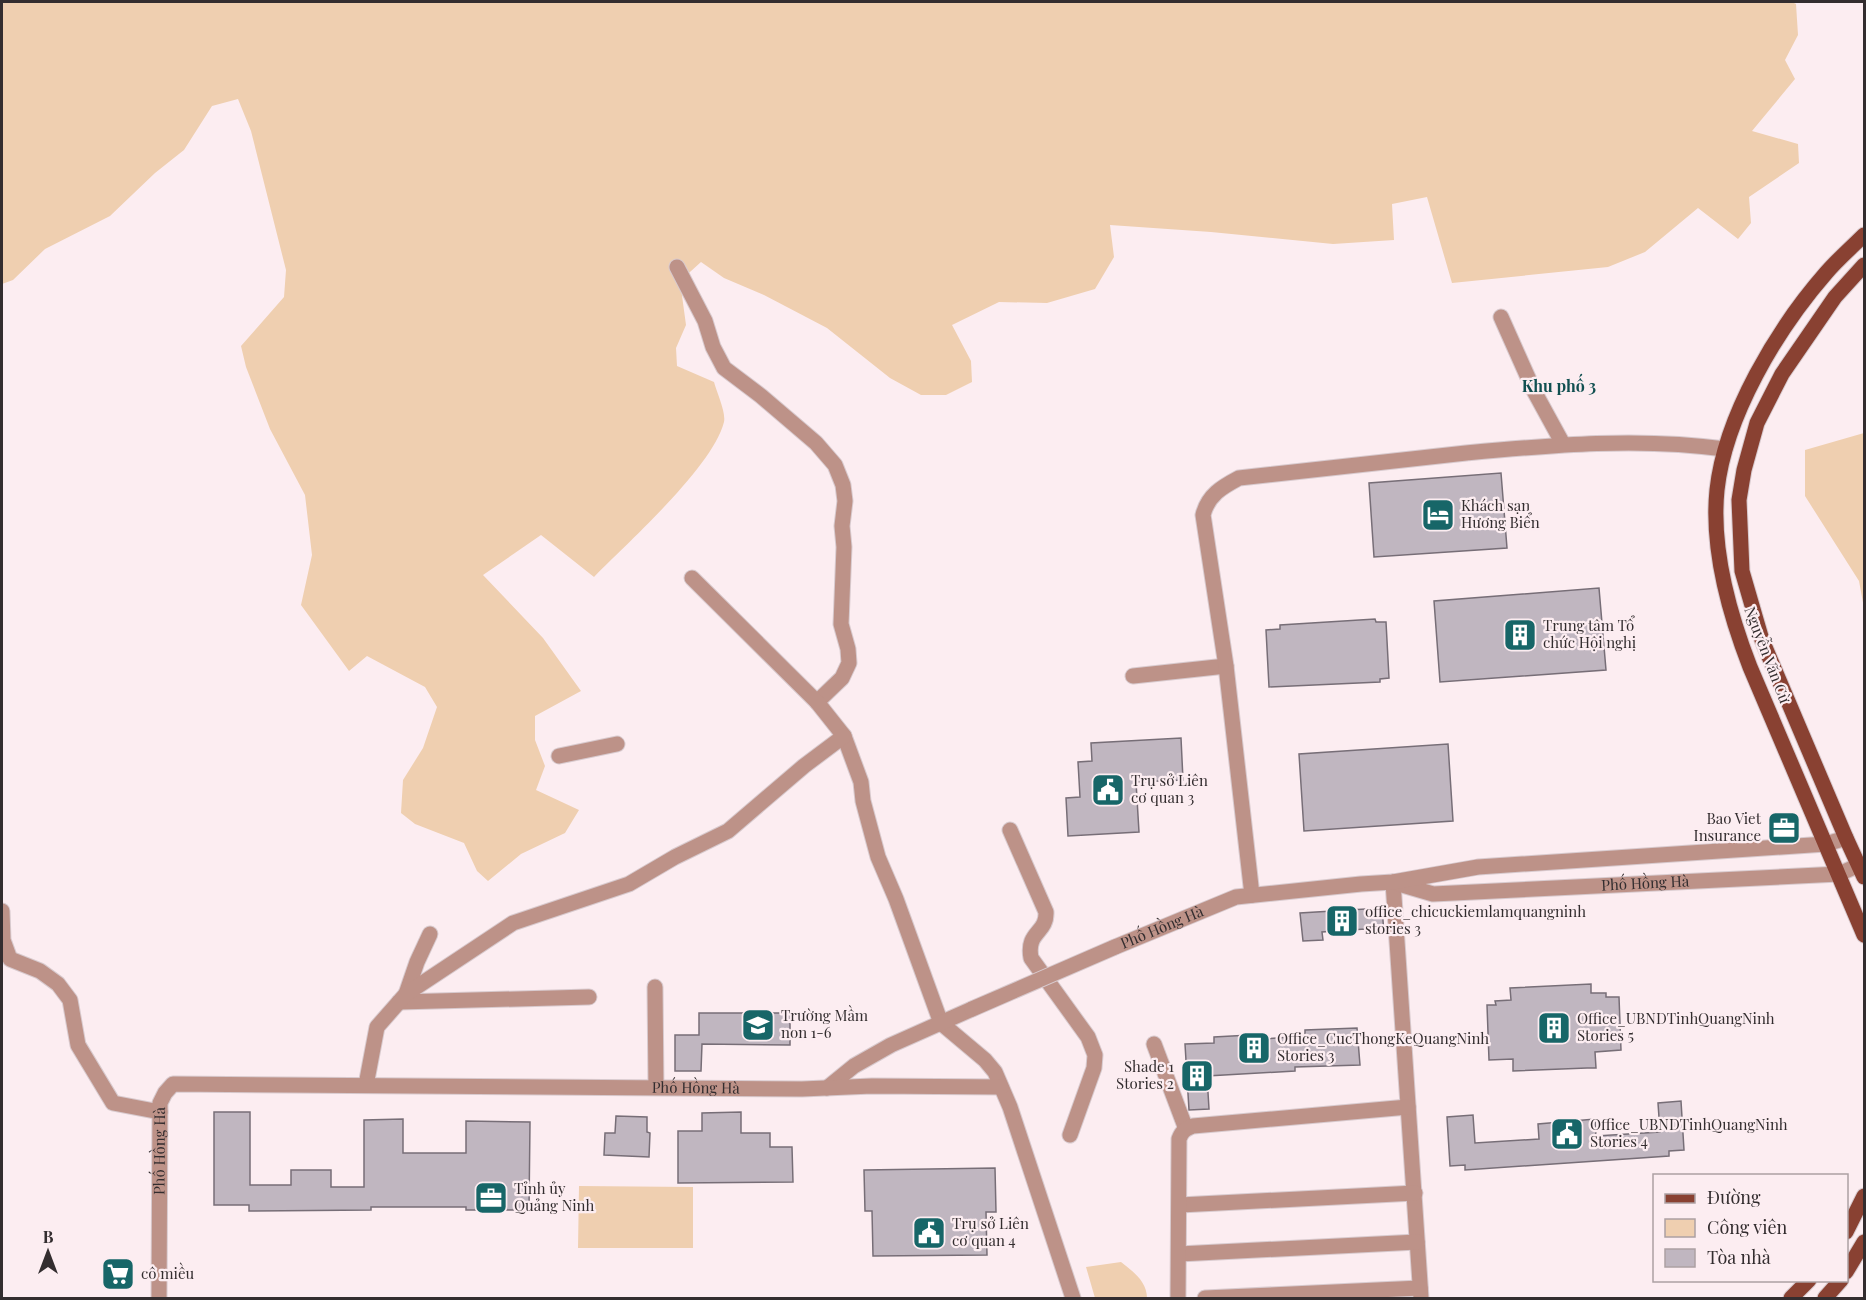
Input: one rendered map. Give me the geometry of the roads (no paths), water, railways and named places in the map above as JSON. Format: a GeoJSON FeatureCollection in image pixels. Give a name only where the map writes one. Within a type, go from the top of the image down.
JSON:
{"type":"FeatureCollection","features":[{"type":"Feature","properties":{"kind":"main road","name":"Nguyễn Văn Cừ"},"geometry":{"type":"LineString","coordinates":[[1864,235],[1826,273],[1795,313],[1769,353],[1743,402],[1725,449],[1717,490],[1717,526],[1722,573],[1733,624],[1864,935]]}},
{"type":"Feature","properties":{"kind":"main road","name":"Nguyễn Văn Cừ"},"geometry":{"type":"LineString","coordinates":[[1862,871],[1762,640],[1742,571],[1739,500],[1744,470],[1757,423],[1782,374],[1835,297],[1864,265]]}},
{"type":"Feature","properties":{"kind":"main road"},"geometry":{"type":"LineString","coordinates":[[1848,1228],[1864,1196]]}},
{"type":"Feature","properties":{"kind":"main road"},"geometry":{"type":"LineString","coordinates":[[1848,1269],[1864,1242]]}},
{"type":"Feature","properties":{"kind":"main road"},"geometry":{"type":"LineString","coordinates":[[1791,1299],[1808,1282]]}},
{"type":"Feature","properties":{"kind":"main road"},"geometry":{"type":"LineString","coordinates":[[1825,1299],[1840,1282]]}},
{"type":"Feature","properties":{"kind":"street"},"geometry":{"type":"LineString","coordinates":[[678,267],[705,321],[713,347],[724,368],[816,443],[835,465],[843,485],[845,501],[842,526],[844,547],[841,624],[848,649],[849,663],[847,672],[817,702]]}},
{"type":"Feature","properties":{"kind":"street"},"geometry":{"type":"LineString","coordinates":[[1501,316],[1534,391],[1563,444]]}},
{"type":"Feature","properties":{"kind":"street"},"geometry":{"type":"LineString","coordinates":[[1252,895],[1226,666],[1203,515],[1214,494],[1239,478],[1563,444],[1630,441],[1725,449]]}},
{"type":"Feature","properties":{"kind":"street"},"geometry":{"type":"LineString","coordinates":[[692,578],[817,702],[844,736],[861,782],[863,801],[878,858],[900,910],[941,1023],[985,1060],[995,1072],[1017,1128],[1073,1299]]}},
{"type":"Feature","properties":{"kind":"street"},"geometry":{"type":"LineString","coordinates":[[1133,676],[1226,666]]}},
{"type":"Feature","properties":{"kind":"street"},"geometry":{"type":"LineString","coordinates":[[366,1085],[377,1027],[403,998],[513,923],[629,884],[675,857],[728,831],[804,766],[844,736]]}},
{"type":"Feature","properties":{"kind":"street"},"geometry":{"type":"LineString","coordinates":[[559,756],[617,744]]}},
{"type":"Feature","properties":{"kind":"street"},"geometry":{"type":"LineString","coordinates":[[1010,830],[1046,912],[1047,919],[1043,928],[1034,936],[1029,947],[1031,958],[1088,1037],[1095,1055],[1094,1068],[1070,1135]]}},
{"type":"Feature","properties":{"kind":"street","name":"Phố Hồng Hà"},"geometry":{"type":"LineString","coordinates":[[159,1299],[160,1103],[173,1084],[827,1088],[866,1059],[891,1045],[1225,900],[1252,895],[1394,882],[1478,867],[1826,844],[1846,838]]}},
{"type":"Feature","properties":{"kind":"street","name":"Phố Hồng Hà"},"geometry":{"type":"LineString","coordinates":[[1394,882],[1433,894],[1862,871]]}},
{"type":"Feature","properties":{"kind":"street"},"geometry":{"type":"LineString","coordinates":[[1205,1299],[1421,1293],[1394,882]]}},
{"type":"Feature","properties":{"kind":"street"},"geometry":{"type":"LineString","coordinates":[[2,911],[3,940],[10,959],[40,971],[58,984],[70,1000],[78,1045],[113,1103],[160,1112]]}},
{"type":"Feature","properties":{"kind":"street"},"geometry":{"type":"LineString","coordinates":[[403,998],[430,934]]}},
{"type":"Feature","properties":{"kind":"street"},"geometry":{"type":"LineString","coordinates":[[655,987],[656,1087]]}},
{"type":"Feature","properties":{"kind":"street"},"geometry":{"type":"LineString","coordinates":[[403,998],[589,997]]}},
{"type":"Feature","properties":{"kind":"street"},"geometry":{"type":"LineString","coordinates":[[1154,1044],[1186,1129]]}},
{"type":"Feature","properties":{"kind":"street"},"geometry":{"type":"LineString","coordinates":[[827,1088],[1001,1087]]}},
{"type":"Feature","properties":{"kind":"street"},"geometry":{"type":"LineString","coordinates":[[1178,1299],[1179,1139],[1181,1132],[1192,1126],[1408,1107]]}},
{"type":"Feature","properties":{"kind":"street"},"geometry":{"type":"LineString","coordinates":[[1180,1205],[1415,1193]]}},
{"type":"Feature","properties":{"kind":"street"},"geometry":{"type":"LineString","coordinates":[[1179,1254],[1417,1242]]}},
{"type":"Feature","properties":{"kind":"place","name":"Khách sạn Hương Biển"},"geometry":{"type":"Point","coordinates":[1438,515]}},
{"type":"Feature","properties":{"kind":"place","name":"Trung tâm Tổ chức Hội nghị"},"geometry":{"type":"Point","coordinates":[1520,635]}},
{"type":"Feature","properties":{"kind":"place","name":"Trụ sở Liên cơ quan 3"},"geometry":{"type":"Point","coordinates":[1108,790]}},
{"type":"Feature","properties":{"kind":"place","name":"Bao Viet Insurance"},"geometry":{"type":"Point","coordinates":[1784,828]}},
{"type":"Feature","properties":{"kind":"place","name":"office_chicuckiemlamquangninh stories 3"},"geometry":{"type":"Point","coordinates":[1342,921]}},
{"type":"Feature","properties":{"kind":"place","name":"Trường Mầm non 1-6"},"geometry":{"type":"Point","coordinates":[758,1025]}},
{"type":"Feature","properties":{"kind":"place","name":"Office_UBNDTinhQuangNinh Stories 5"},"geometry":{"type":"Point","coordinates":[1554,1028]}},
{"type":"Feature","properties":{"kind":"place","name":"Office_CucThongKeQuangNinh Stories 3"},"geometry":{"type":"Point","coordinates":[1254,1048]}},
{"type":"Feature","properties":{"kind":"place","name":"Shade 1 Stories 2"},"geometry":{"type":"Point","coordinates":[1197,1076]}},
{"type":"Feature","properties":{"kind":"place","name":"Office_UBNDTinhQuangNinh Stories 4"},"geometry":{"type":"Point","coordinates":[1567,1134]}},
{"type":"Feature","properties":{"kind":"place","name":"Tỉnh ủy Quảng Ninh"},"geometry":{"type":"Point","coordinates":[491,1198]}},
{"type":"Feature","properties":{"kind":"place","name":"Trụ sở Liên cơ quan 4"},"geometry":{"type":"Point","coordinates":[929,1233]}},
{"type":"Feature","properties":{"kind":"place","name":"cô miều"},"geometry":{"type":"Point","coordinates":[118,1274]}},
{"type":"Feature","properties":{"kind":"district","name":"Khu phố 3"},"geometry":{"type":"Point","coordinates":[1559,386]}}]}
